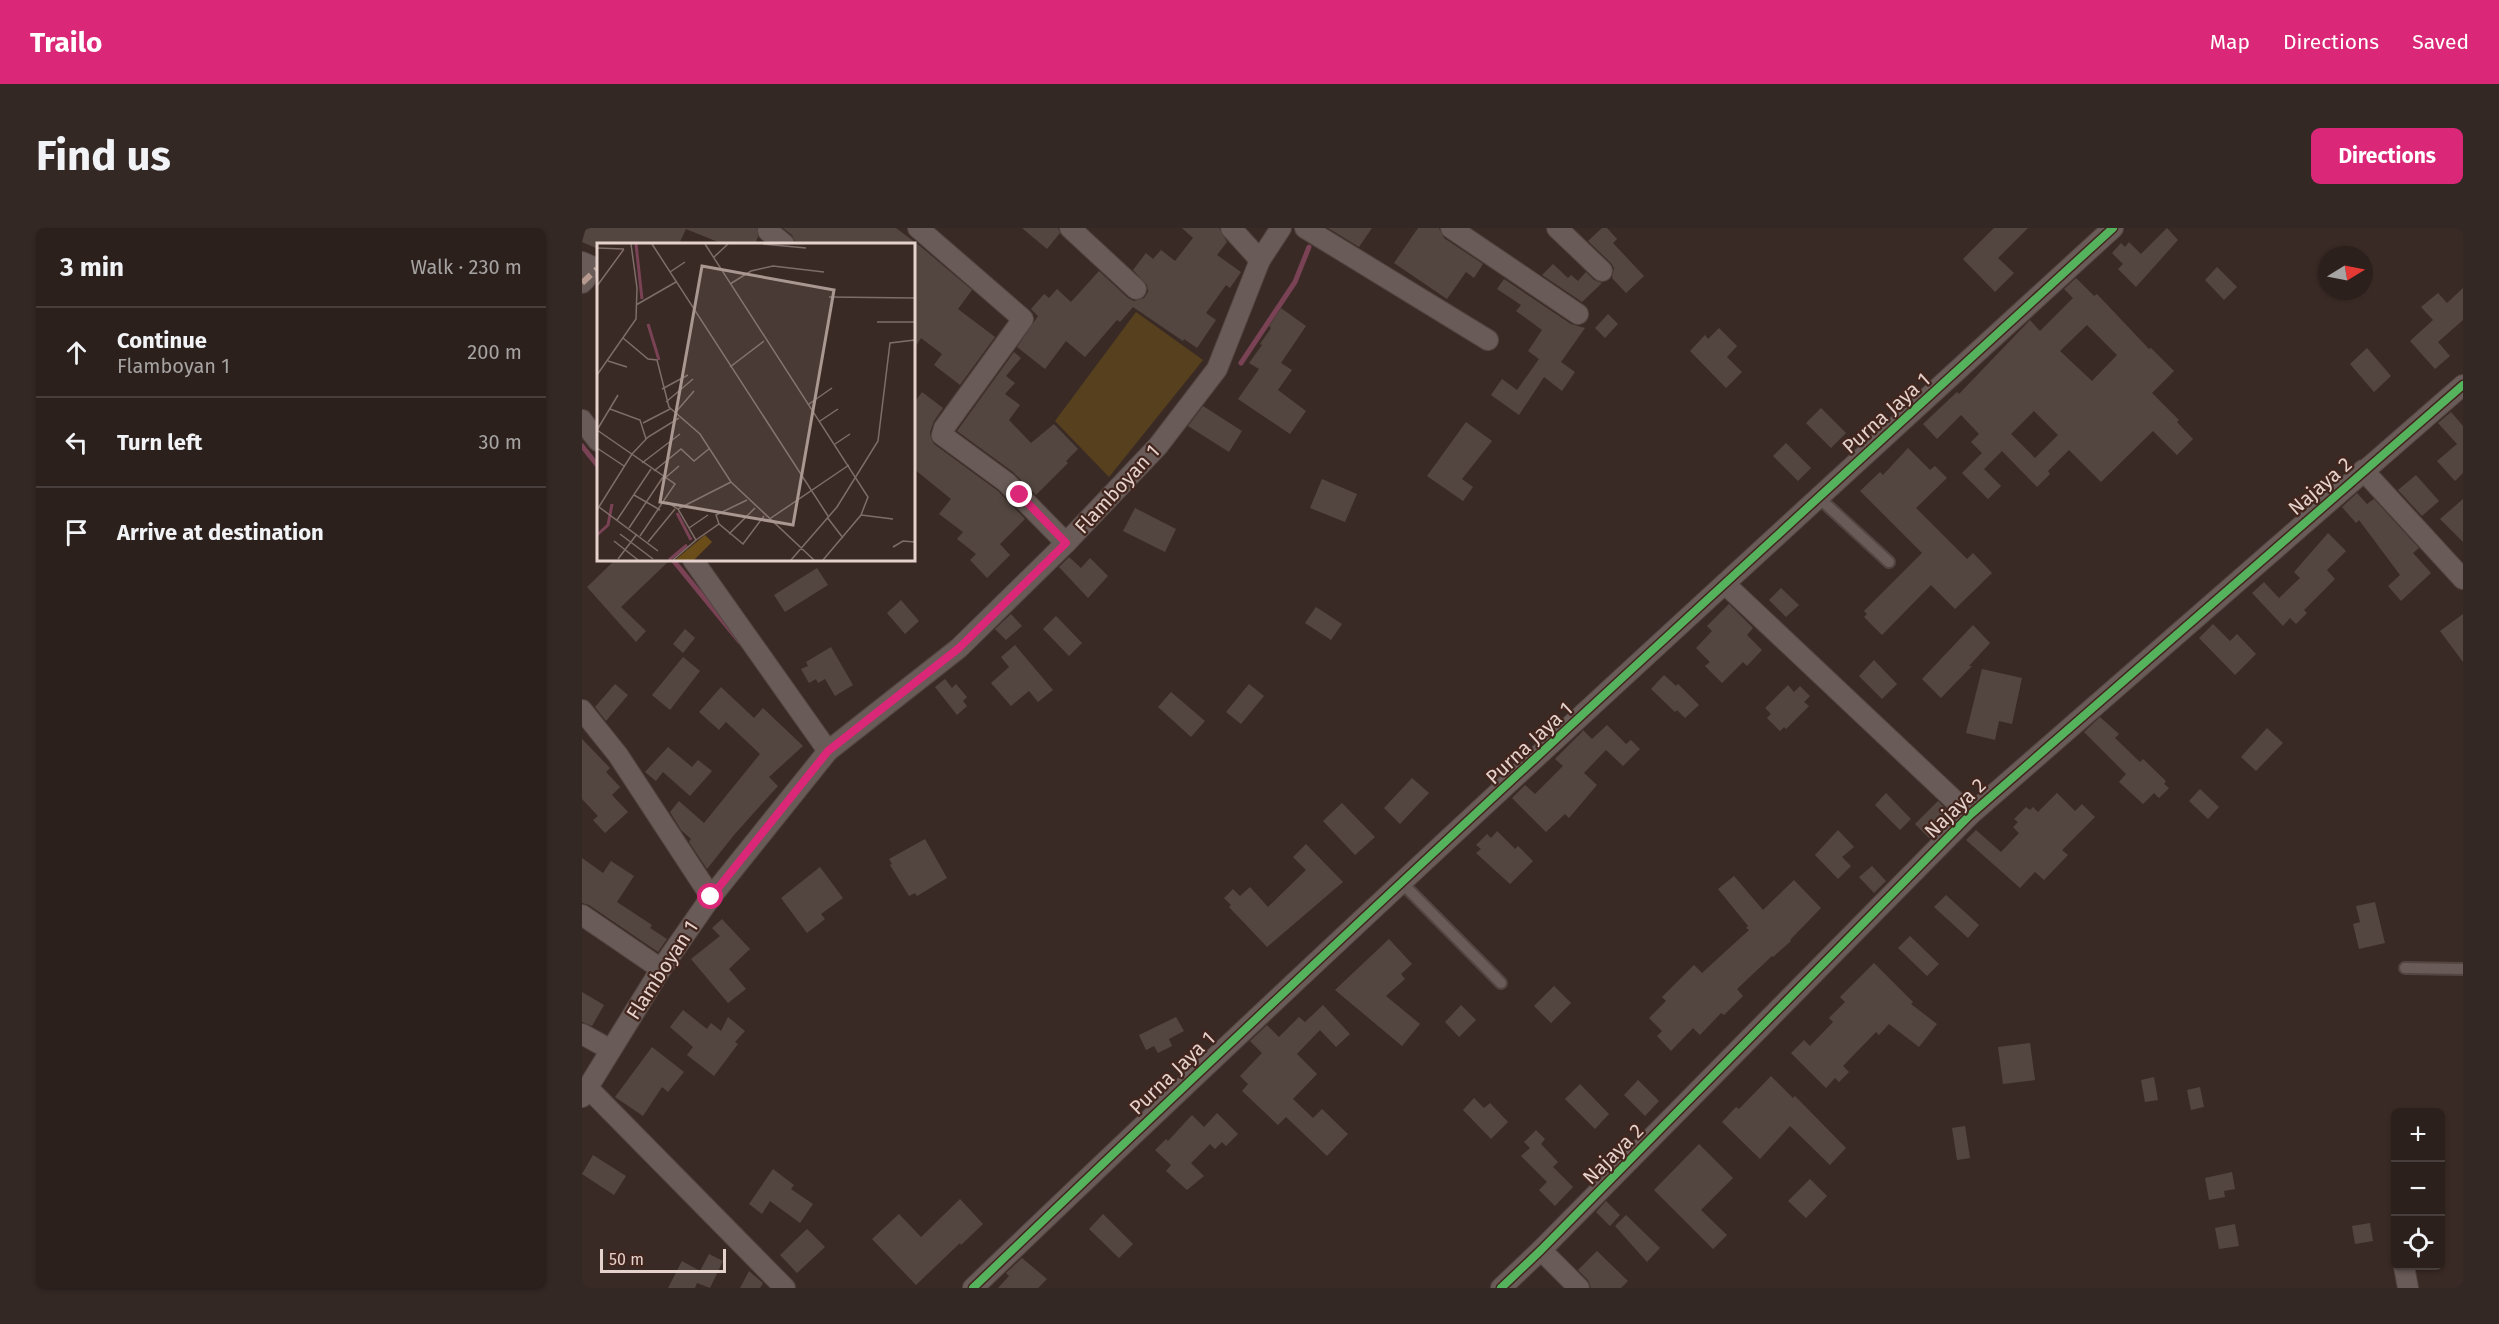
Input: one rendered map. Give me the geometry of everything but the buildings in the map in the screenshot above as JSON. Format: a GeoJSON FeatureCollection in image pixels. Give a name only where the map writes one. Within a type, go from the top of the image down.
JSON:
{"type":"FeatureCollection","features":[{"type":"Feature","properties":{"kind":"street"},"geometry":{"type":"LineString","coordinates":[[918,228],[1023,319],[944,428],[942,435],[1006,482],[1066,543]]}},
{"type":"Feature","properties":{"kind":"street"},"geometry":{"type":"LineString","coordinates":[[1070,228],[1136,290]]}},
{"type":"Feature","properties":{"kind":"street"},"geometry":{"type":"LineString","coordinates":[[1231,228],[1260,260]]}},
{"type":"Feature","properties":{"kind":"street","name":"Flamboyan 1"},"geometry":{"type":"LineString","coordinates":[[585,1093],[661,969],[711,897],[828,751],[959,648],[1066,543],[1158,446],[1217,369],[1260,260],[1281,228]]}},
{"type":"Feature","properties":{"kind":"street"},"geometry":{"type":"LineString","coordinates":[[1305,228],[1488,340]]}},
{"type":"Feature","properties":{"kind":"street"},"geometry":{"type":"LineString","coordinates":[[1451,228],[1578,314]]}},
{"type":"Feature","properties":{"kind":"street"},"geometry":{"type":"LineString","coordinates":[[1557,228],[1602,271]]}},
{"type":"Feature","properties":{"kind":"street","name":"Purna Jaya 1"},"geometry":{"type":"LineString","coordinates":[[973,1288],[1208,1062],[1818,497],[2113,228]]}},
{"type":"Feature","properties":{"kind":"street"},"geometry":{"type":"LineString","coordinates":[[767,235],[782,243]]}},
{"type":"Feature","properties":{"kind":"street","name":"Najaya 2"},"geometry":{"type":"LineString","coordinates":[[1501,1288],[1541,1251],[1970,815],[2463,385]]}},
{"type":"Feature","properties":{"kind":"street"},"geometry":{"type":"LineString","coordinates":[[582,420],[597,440]]}},
{"type":"Feature","properties":{"kind":"street"},"geometry":{"type":"LineString","coordinates":[[2363,470],[2463,579]]}},
{"type":"Feature","properties":{"kind":"street"},"geometry":{"type":"LineString","coordinates":[[694,561],[828,751]]}},
{"type":"Feature","properties":{"kind":"street"},"geometry":{"type":"LineString","coordinates":[[1725,584],[1970,815]]}},
{"type":"Feature","properties":{"kind":"street"},"geometry":{"type":"LineString","coordinates":[[582,710],[618,755],[711,897]]}},
{"type":"Feature","properties":{"kind":"street"},"geometry":{"type":"LineString","coordinates":[[582,915],[661,969]]}},
{"type":"Feature","properties":{"kind":"street"},"geometry":{"type":"LineString","coordinates":[[582,1034],[611,1050]]}},
{"type":"Feature","properties":{"kind":"street"},"geometry":{"type":"LineString","coordinates":[[585,1093],[785,1288]]}},
{"type":"Feature","properties":{"kind":"street"},"geometry":{"type":"LineString","coordinates":[[1541,1251],[1578,1288]]}},
{"type":"Feature","properties":{"kind":"street"},"geometry":{"type":"LineString","coordinates":[[2405,1270],[2408,1288]]}},
{"type":"Feature","properties":{"kind":"lane"},"geometry":{"type":"LineString","coordinates":[[1818,497],[1889,562]]}},
{"type":"Feature","properties":{"kind":"lane"},"geometry":{"type":"LineString","coordinates":[[1402,883],[1501,983]]}},
{"type":"Feature","properties":{"kind":"lane"},"geometry":{"type":"LineString","coordinates":[[2404,968],[2463,969]]}},
{"type":"Feature","properties":{"kind":"shaded area"},"geometry":{"type":"Polygon","coordinates":[[[1136,312],[1203,360],[1109,477],[1055,421],[1136,312]]]}},
{"type":"Feature","properties":{"kind":"waterway"},"geometry":{"type":"LineString","coordinates":[[1241,363],[1295,282],[1309,247]]}},
{"type":"Feature","properties":{"kind":"waterway"},"geometry":{"type":"LineString","coordinates":[[582,446],[597,465]]}},
{"type":"Feature","properties":{"kind":"waterway"},"geometry":{"type":"LineString","coordinates":[[674,561],[740,642]]}},
{"type":"Feature","properties":{"kind":"marked path"},"geometry":{"type":"LineString","coordinates":[[582,283],[597,269]]}},
{"type":"Feature","properties":{"kind":"cycle path"},"geometry":{"type":"LineString","coordinates":[[973,1288],[1397,887],[2113,228]]}},
{"type":"Feature","properties":{"kind":"cycle path"},"geometry":{"type":"LineString","coordinates":[[1501,1288],[1970,815],[2463,385]]}},
{"type":"Feature","properties":{"kind":"route"},"geometry":{"type":"LineString","coordinates":[[711,897],[828,751],[959,648],[1066,543],[1020,495]]}}]}
